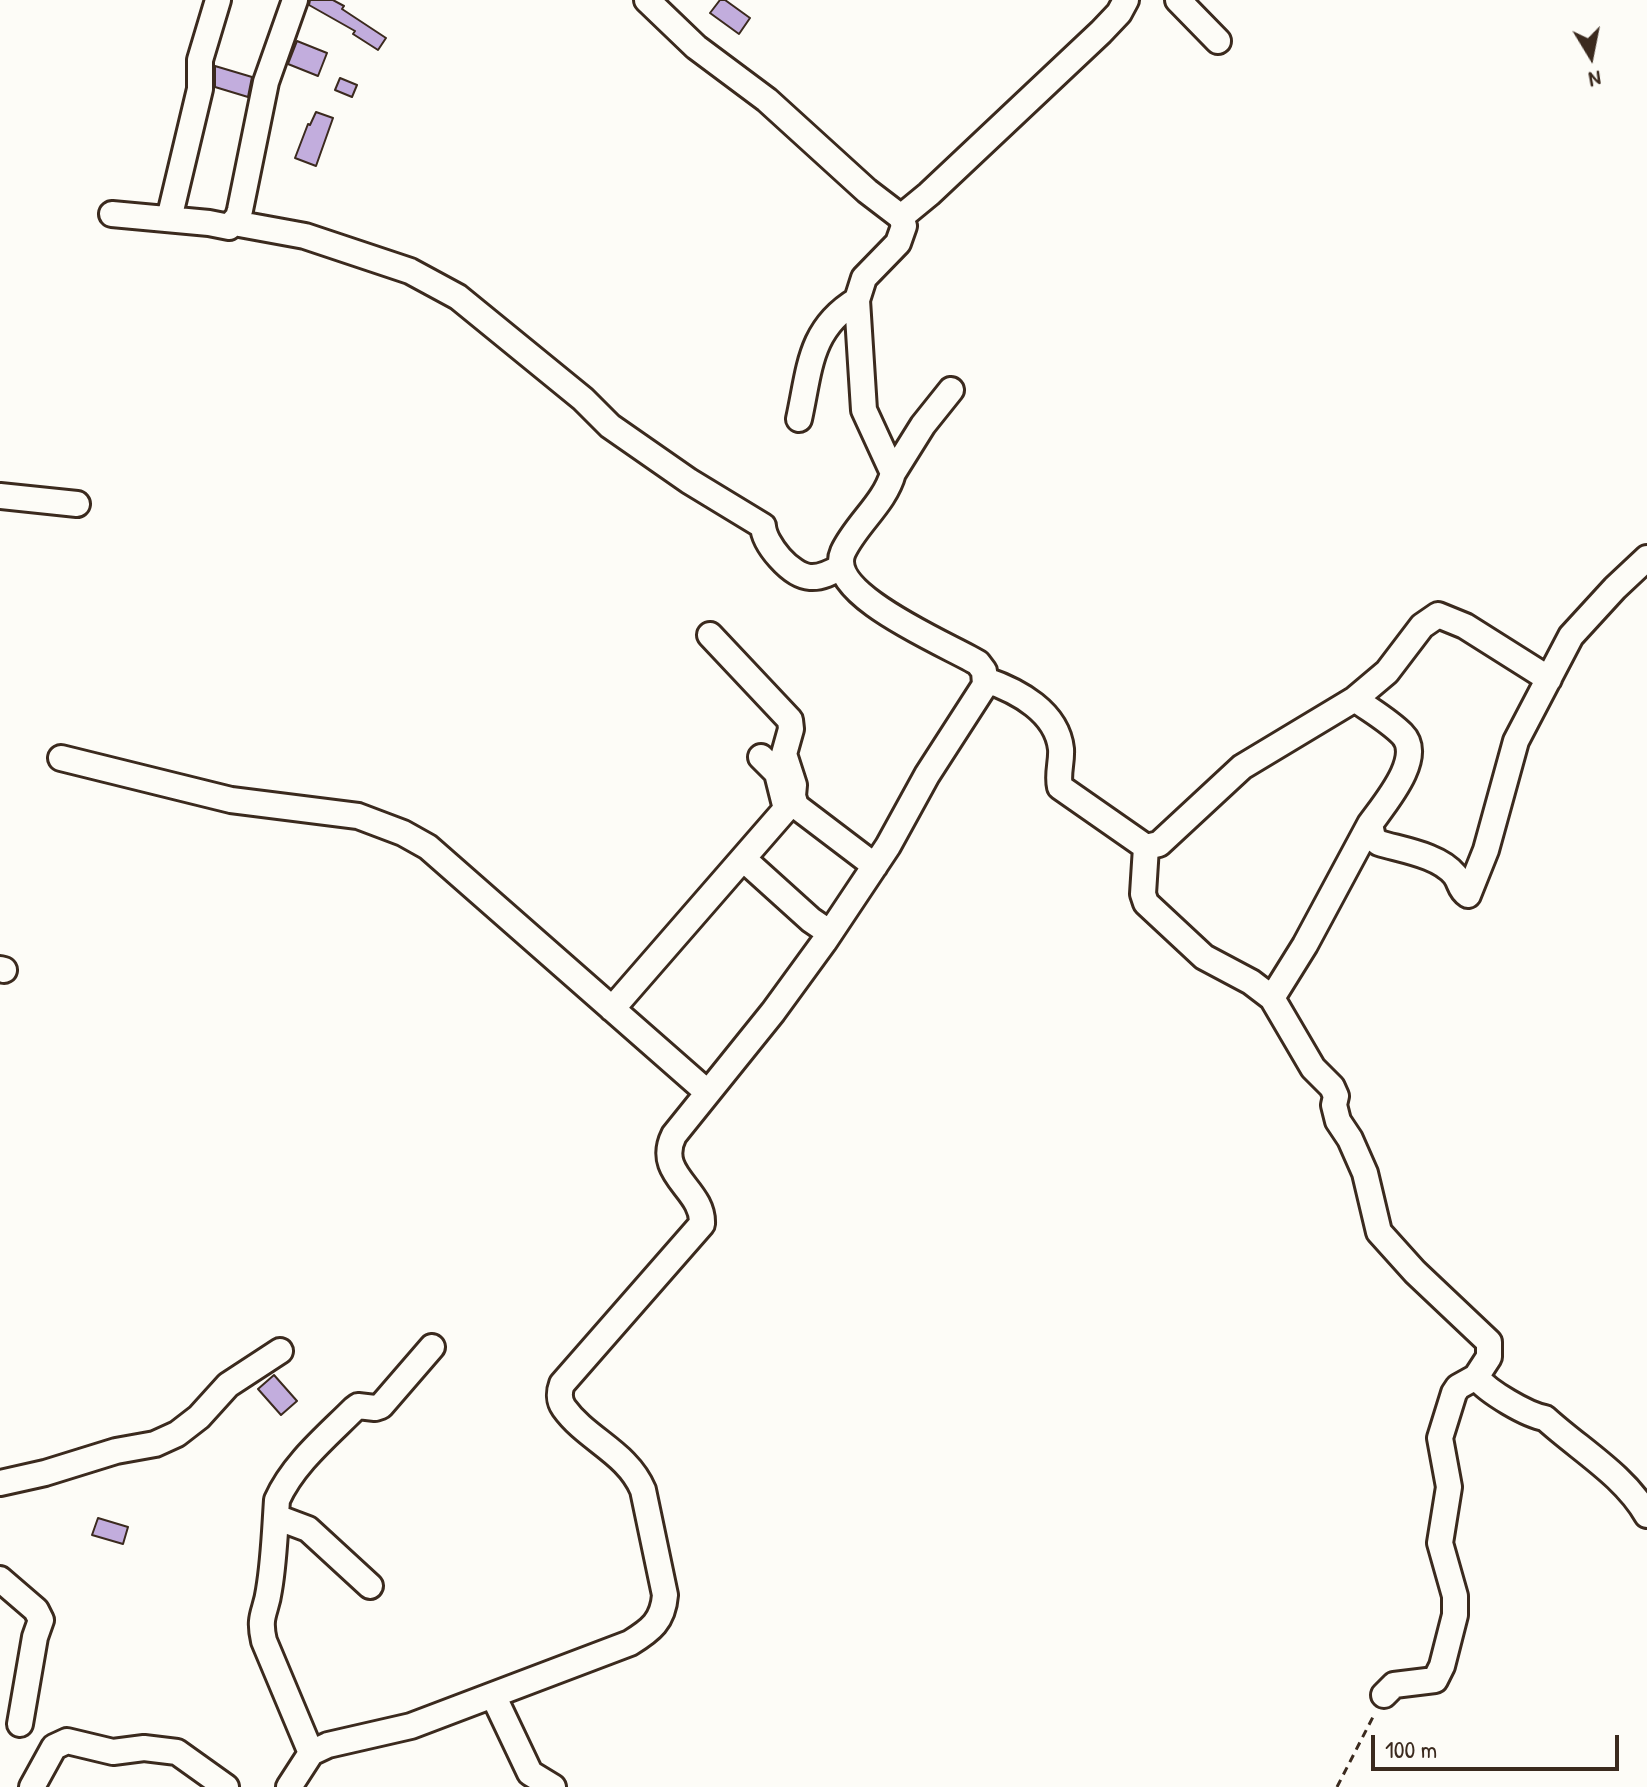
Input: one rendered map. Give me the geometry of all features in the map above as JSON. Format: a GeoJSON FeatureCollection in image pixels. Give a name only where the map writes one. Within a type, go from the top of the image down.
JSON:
{"type":"FeatureCollection","features":[{"type":"Feature","properties":{"kind":"street"},"geometry":{"type":"LineString","coordinates":[[169,219],[200,89],[199,69],[203,48],[218,0]]}},
{"type":"Feature","properties":{"kind":"street"},"geometry":{"type":"LineString","coordinates":[[112,214],[222,227],[234,223],[240,210],[270,66],[295,0]]}},
{"type":"Feature","properties":{"kind":"street"},"geometry":{"type":"LineString","coordinates":[[647,0],[688,40],[767,100],[856,182],[901,217],[904,226],[898,243],[864,278],[857,300],[864,410],[893,473]]}},
{"type":"Feature","properties":{"kind":"street"},"geometry":{"type":"LineString","coordinates":[[901,217],[1101,32],[1119,13],[1126,0]]}},
{"type":"Feature","properties":{"kind":"street"},"geometry":{"type":"LineString","coordinates":[[1178,0],[1218,41]]}},
{"type":"Feature","properties":{"kind":"street"},"geometry":{"type":"LineString","coordinates":[[234,223],[305,236],[410,271],[458,297],[583,399],[610,426],[689,481],[763,526],[764,537],[798,574],[815,577],[841,567]]}},
{"type":"Feature","properties":{"kind":"street"},"geometry":{"type":"LineString","coordinates":[[799,419],[814,348],[839,311],[857,300]]}},
{"type":"Feature","properties":{"kind":"street"},"geometry":{"type":"LineString","coordinates":[[289,1787],[311,1753],[328,1745],[411,1726],[630,1643],[657,1624],[663,1612],[665,1595],[660,1566],[637,1476],[564,1408],[560,1391],[562,1384],[599,1339],[702,1224],[703,1217],[671,1165],[667,1149],[674,1135],[773,1012],[821,927],[875,866],[927,775],[982,694],[986,680],[978,663],[888,616],[850,581],[841,567],[843,553],[886,489],[923,425],[951,390]]}},
{"type":"Feature","properties":{"kind":"street"},"geometry":{"type":"LineString","coordinates":[[0,496],[77,504]]}},
{"type":"Feature","properties":{"kind":"street"},"geometry":{"type":"LineString","coordinates":[[1370,824],[1373,838],[1379,843],[1436,862],[1456,876],[1460,890],[1468,895],[1486,850],[1516,741],[1571,636],[1647,558]]}},
{"type":"Feature","properties":{"kind":"street"},"geometry":{"type":"LineString","coordinates":[[986,680],[1006,687],[1038,707],[1058,732],[1060,787],[1146,847],[1159,844],[1242,767],[1355,699],[1387,672],[1422,626],[1438,615],[1465,626],[1549,679]]}},
{"type":"Feature","properties":{"kind":"street"},"geometry":{"type":"LineString","coordinates":[[710,635],[790,720],[791,729],[784,754],[794,785],[796,806],[875,866]]}},
{"type":"Feature","properties":{"kind":"street"},"geometry":{"type":"LineString","coordinates":[[1272,998],[1305,945],[1370,824],[1396,787],[1410,753],[1409,744],[1402,734],[1355,699]]}},
{"type":"Feature","properties":{"kind":"street"},"geometry":{"type":"LineString","coordinates":[[612,1009],[786,809],[777,773],[761,757]]}},
{"type":"Feature","properties":{"kind":"street"},"geometry":{"type":"LineString","coordinates":[[61,758],[231,800],[358,816],[403,833],[428,847],[707,1092]]}},
{"type":"Feature","properties":{"kind":"street"},"geometry":{"type":"LineString","coordinates":[[1146,847],[1143,894],[1146,903],[1204,957],[1251,982],[1272,998],[1313,1068],[1332,1087],[1338,1121],[1365,1173],[1379,1232],[1415,1272],[1489,1342],[1489,1357],[1476,1377],[1458,1387],[1454,1393],[1440,1438],[1449,1487],[1440,1543],[1455,1596],[1455,1615],[1442,1666],[1435,1680],[1394,1685],[1384,1695]]}},
{"type":"Feature","properties":{"kind":"street"},"geometry":{"type":"LineString","coordinates":[[749,864],[821,927]]}},
{"type":"Feature","properties":{"kind":"street"},"geometry":{"type":"LineString","coordinates":[[311,1753],[261,1626],[261,1613],[269,1594],[277,1500],[282,1488],[303,1461],[358,1406],[375,1408],[385,1403],[432,1347]]}},
{"type":"Feature","properties":{"kind":"street"},"geometry":{"type":"LineString","coordinates":[[0,1483],[116,1451],[155,1444],[177,1434],[199,1417],[228,1385],[280,1351]]}},
{"type":"Feature","properties":{"kind":"street"},"geometry":{"type":"LineString","coordinates":[[1476,1377],[1497,1396],[1537,1417],[1545,1418],[1629,1488],[1647,1515]]}},
{"type":"Feature","properties":{"kind":"street"},"geometry":{"type":"LineString","coordinates":[[276,1517],[308,1529],[370,1586]]}},
{"type":"Feature","properties":{"kind":"street"},"geometry":{"type":"LineString","coordinates":[[0,1579],[36,1610],[41,1620],[35,1637],[20,1724]]}},
{"type":"Feature","properties":{"kind":"street"},"geometry":{"type":"LineString","coordinates":[[493,1695],[530,1773],[553,1787]]}},
{"type":"Feature","properties":{"kind":"street"},"geometry":{"type":"LineString","coordinates":[[32,1787],[54,1747],[67,1741],[113,1752],[144,1748],[177,1752],[226,1787]]}},
{"type":"Feature","properties":{"kind":"path"},"geometry":{"type":"LineString","coordinates":[[1337,1787],[1384,1695]]}},
{"type":"Feature","properties":{"kind":"building"},"geometry":{"type":"Polygon","coordinates":[[[310,0],[333,0],[386,38],[378,50],[353,34],[355,31],[309,5],[310,0]]]}},
{"type":"Feature","properties":{"kind":"building"},"geometry":{"type":"Polygon","coordinates":[[[720,0],[725,0],[750,18],[739,34],[710,13],[720,0]]]}},
{"type":"Feature","properties":{"kind":"building"},"geometry":{"type":"Polygon","coordinates":[[[297,41],[327,53],[318,76],[288,64],[297,41]]]}},
{"type":"Feature","properties":{"kind":"building"},"geometry":{"type":"Polygon","coordinates":[[[215,66],[252,77],[248,97],[215,87],[215,66]]]}},
{"type":"Feature","properties":{"kind":"building"},"geometry":{"type":"Polygon","coordinates":[[[340,78],[357,85],[352,97],[335,90],[340,78]]]}},
{"type":"Feature","properties":{"kind":"building"},"geometry":{"type":"Polygon","coordinates":[[[316,112],[333,118],[316,166],[295,158],[316,112]]]}},
{"type":"Feature","properties":{"kind":"building"},"geometry":{"type":"Polygon","coordinates":[[[274,1375],[297,1401],[281,1415],[258,1389],[274,1375]]]}},
{"type":"Feature","properties":{"kind":"building"},"geometry":{"type":"Polygon","coordinates":[[[98,1518],[128,1527],[123,1544],[92,1535],[98,1518]]]}}]}
